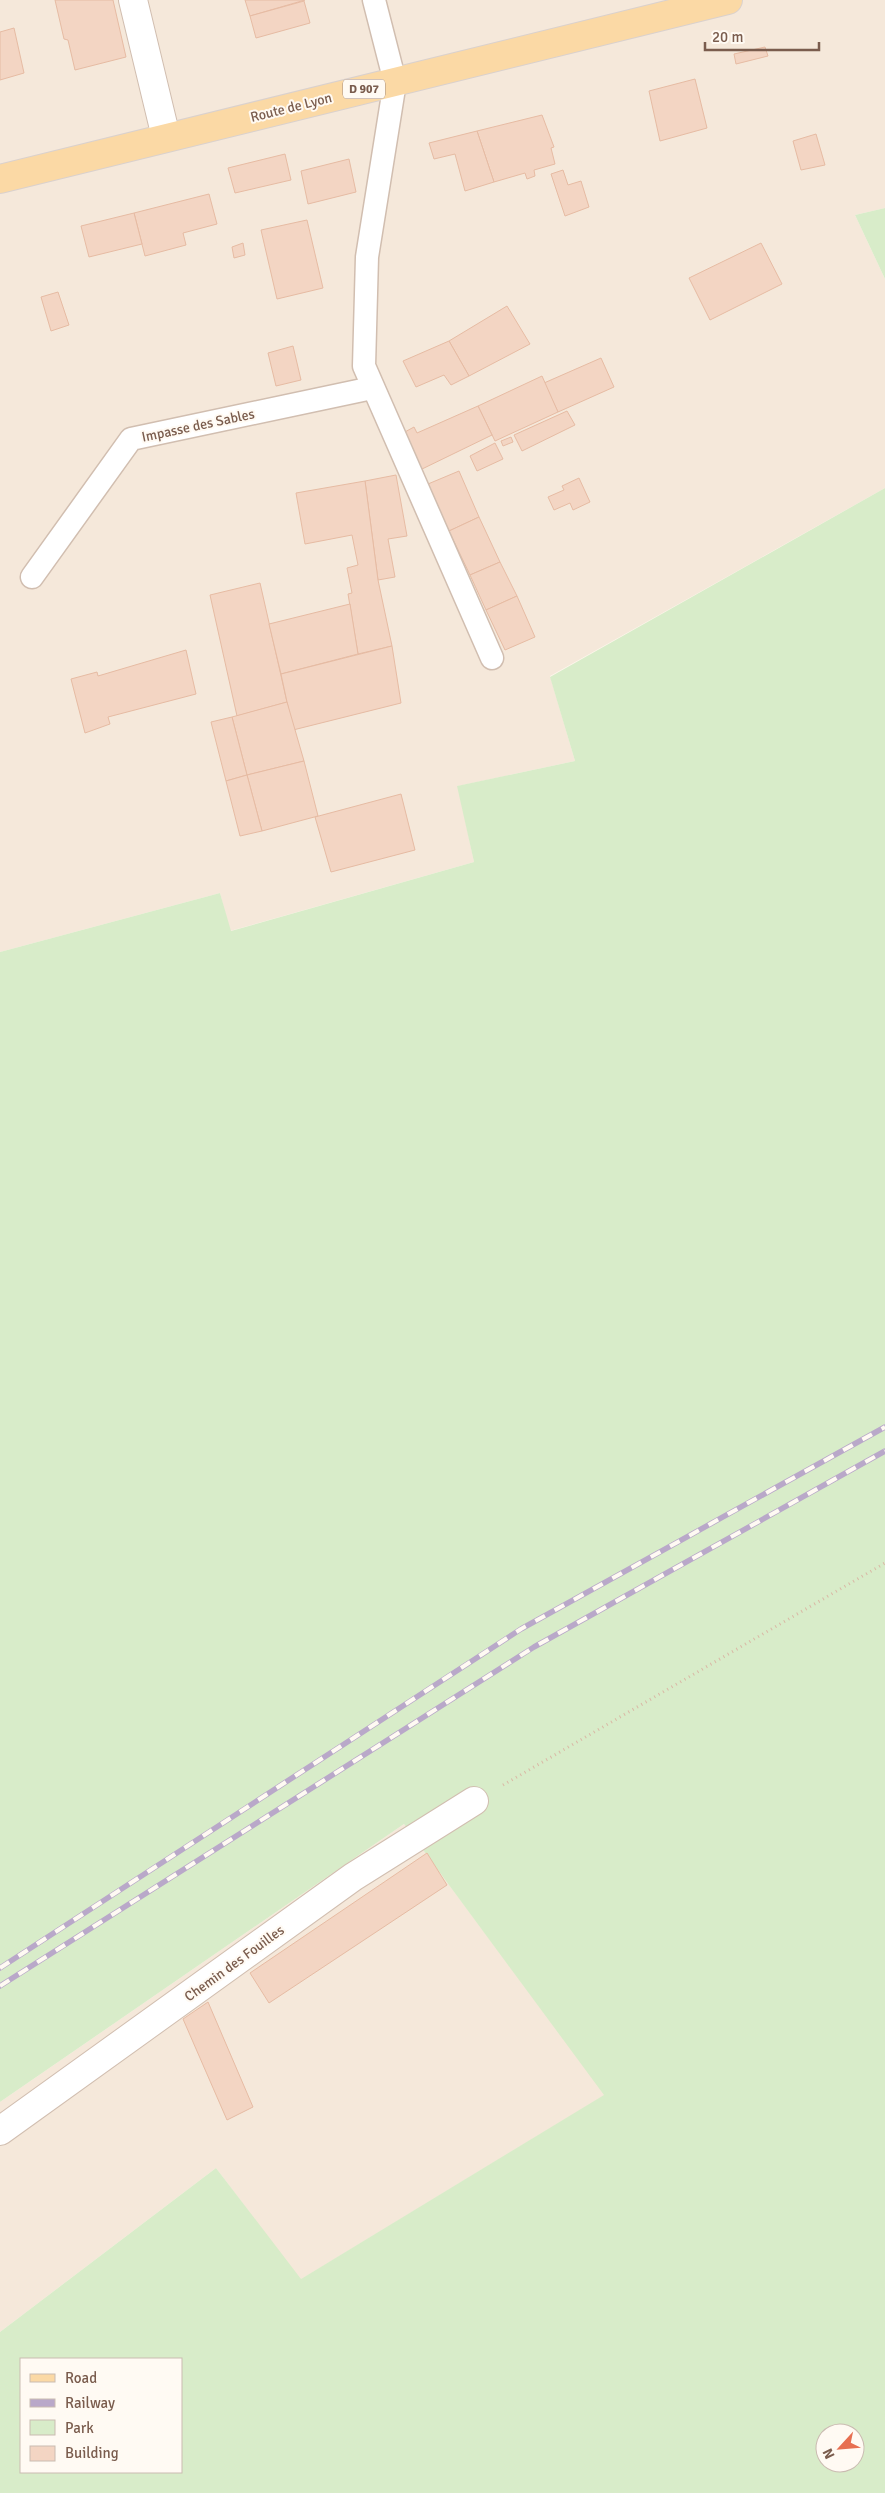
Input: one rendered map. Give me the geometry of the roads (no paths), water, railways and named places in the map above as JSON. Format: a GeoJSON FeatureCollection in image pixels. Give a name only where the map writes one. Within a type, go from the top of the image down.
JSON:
{"type":"FeatureCollection","features":[{"type":"Feature","properties":{"kind":"main road","name":"Route de Lyon"},"geometry":{"type":"LineString","coordinates":[[0,179],[728,0]]}},
{"type":"Feature","properties":{"kind":"street"},"geometry":{"type":"LineString","coordinates":[[134,0],[166,137]]}},
{"type":"Feature","properties":{"kind":"street","name":"Chemin des Fouilles"},"geometry":{"type":"LineString","coordinates":[[0,2131],[353,1877],[474,1801]]}},
{"type":"Feature","properties":{"kind":"lane"},"geometry":{"type":"LineString","coordinates":[[374,0],[395,82],[367,257],[364,366],[372,388],[492,658]]}},
{"type":"Feature","properties":{"kind":"lane","name":"Impasse des Sables"},"geometry":{"type":"LineString","coordinates":[[32,577],[131,439],[372,388]]}},
{"type":"Feature","properties":{"kind":"railway"},"geometry":{"type":"LineString","coordinates":[[0,1968],[521,1629],[885,1427]]}},
{"type":"Feature","properties":{"kind":"railway"},"geometry":{"type":"LineString","coordinates":[[0,1986],[534,1647],[885,1451]]}}]}
